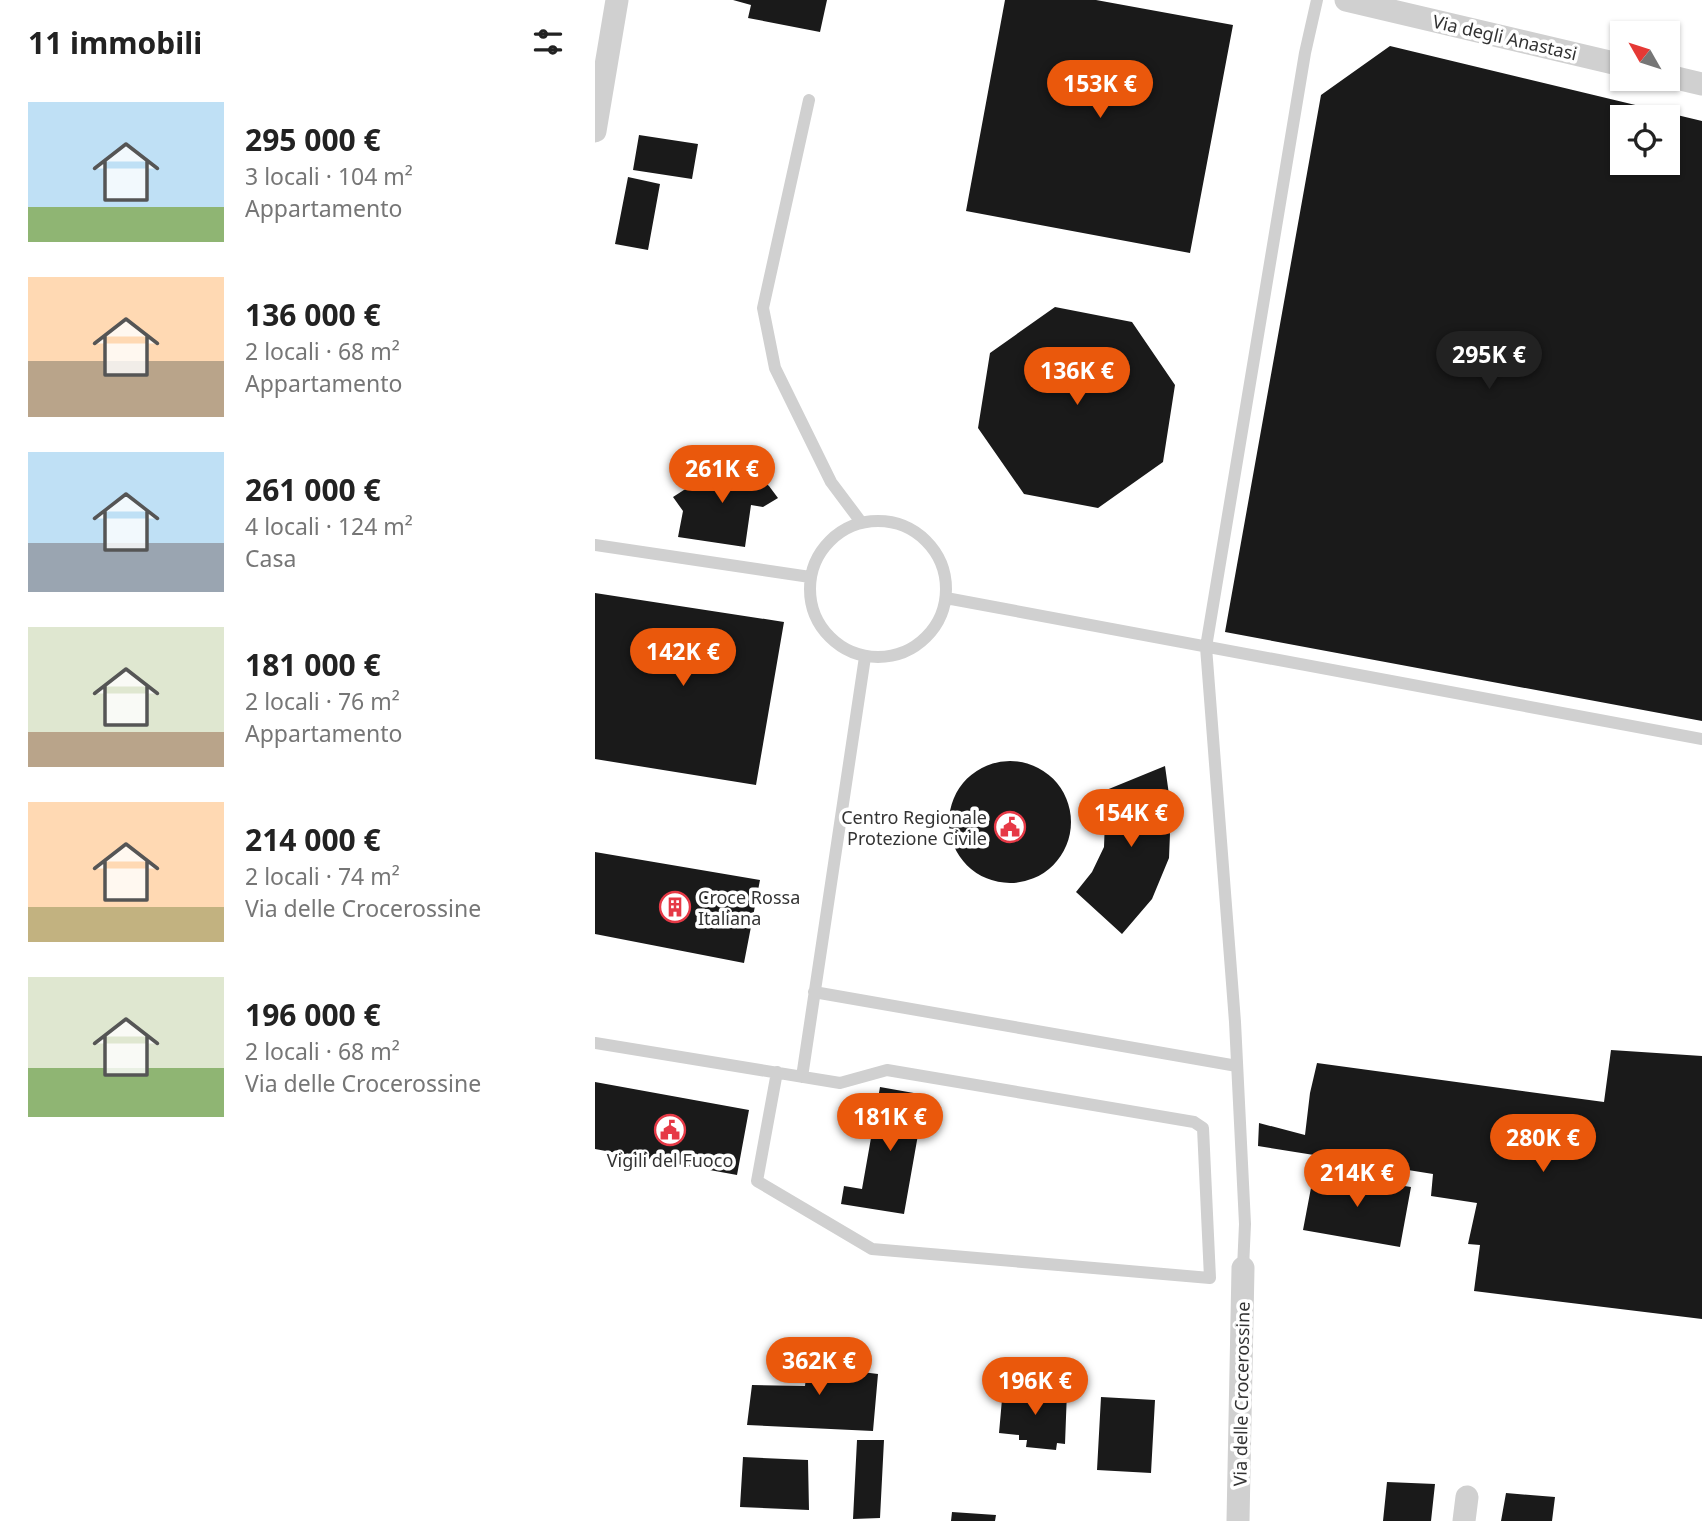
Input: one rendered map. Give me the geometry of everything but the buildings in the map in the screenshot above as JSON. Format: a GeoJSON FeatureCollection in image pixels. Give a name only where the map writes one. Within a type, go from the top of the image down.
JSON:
{"type":"FeatureCollection","features":[{"type":"Feature","properties":{"kind":"street"},"geometry":{"type":"LineString","coordinates":[[595,131],[618,0]]}},
{"type":"Feature","properties":{"kind":"street","name":"Via degli Anastasi"},"geometry":{"type":"LineString","coordinates":[[1346,0],[1610,62]]}},
{"type":"Feature","properties":{"kind":"street"},"geometry":{"type":"LineString","coordinates":[[1680,79],[1702,84]]}},
{"type":"Feature","properties":{"kind":"street","name":"Via delle Crocerossine"},"geometry":{"type":"LineString","coordinates":[[1238,1521],[1243,1268]]}},
{"type":"Feature","properties":{"kind":"street"},"geometry":{"type":"LineString","coordinates":[[1464,1521],[1468,1497]]}},
{"type":"Feature","properties":{"kind":"lane"},"geometry":{"type":"LineString","coordinates":[[1243,1268],[1245,1224],[1237,1066],[1206,647],[1305,54],[1317,0]]}},
{"type":"Feature","properties":{"kind":"lane"},"geometry":{"type":"LineString","coordinates":[[809,100],[763,308],[775,368],[831,482],[861,522]]}},
{"type":"Feature","properties":{"kind":"lane"},"geometry":{"type":"LineString","coordinates":[[883,520],[905,525],[924,537],[938,555],[946,576],[946,598],[940,620],[927,638],[909,651],[887,657],[865,657],[845,649],[828,636],[816,618],[810,598],[810,576],[816,558],[828,542],[843,530],[861,522],[883,520]]}},
{"type":"Feature","properties":{"kind":"lane"},"geometry":{"type":"LineString","coordinates":[[595,545],[810,576]]}},
{"type":"Feature","properties":{"kind":"lane"},"geometry":{"type":"LineString","coordinates":[[946,598],[1702,739]]}},
{"type":"Feature","properties":{"kind":"lane"},"geometry":{"type":"LineString","coordinates":[[802,1076],[865,657]]}},
{"type":"Feature","properties":{"kind":"lane"},"geometry":{"type":"LineString","coordinates":[[814,992],[1237,1066]]}},
{"type":"Feature","properties":{"kind":"lane"},"geometry":{"type":"LineString","coordinates":[[595,1043],[777,1072],[802,1076],[840,1083],[887,1070],[1194,1122],[1203,1128],[1210,1278],[872,1249],[757,1181],[777,1072]]}},
{"type":"Feature","properties":{"kind":"place","name":"Centro Regionale Protezione Civile"},"geometry":{"type":"Point","coordinates":[1010,827]}},
{"type":"Feature","properties":{"kind":"place","name":"Croce Rossa Italiana"},"geometry":{"type":"Point","coordinates":[675,907]}},
{"type":"Feature","properties":{"kind":"place","name":"Vigili del Fuoco"},"geometry":{"type":"Point","coordinates":[670,1130]}}]}
